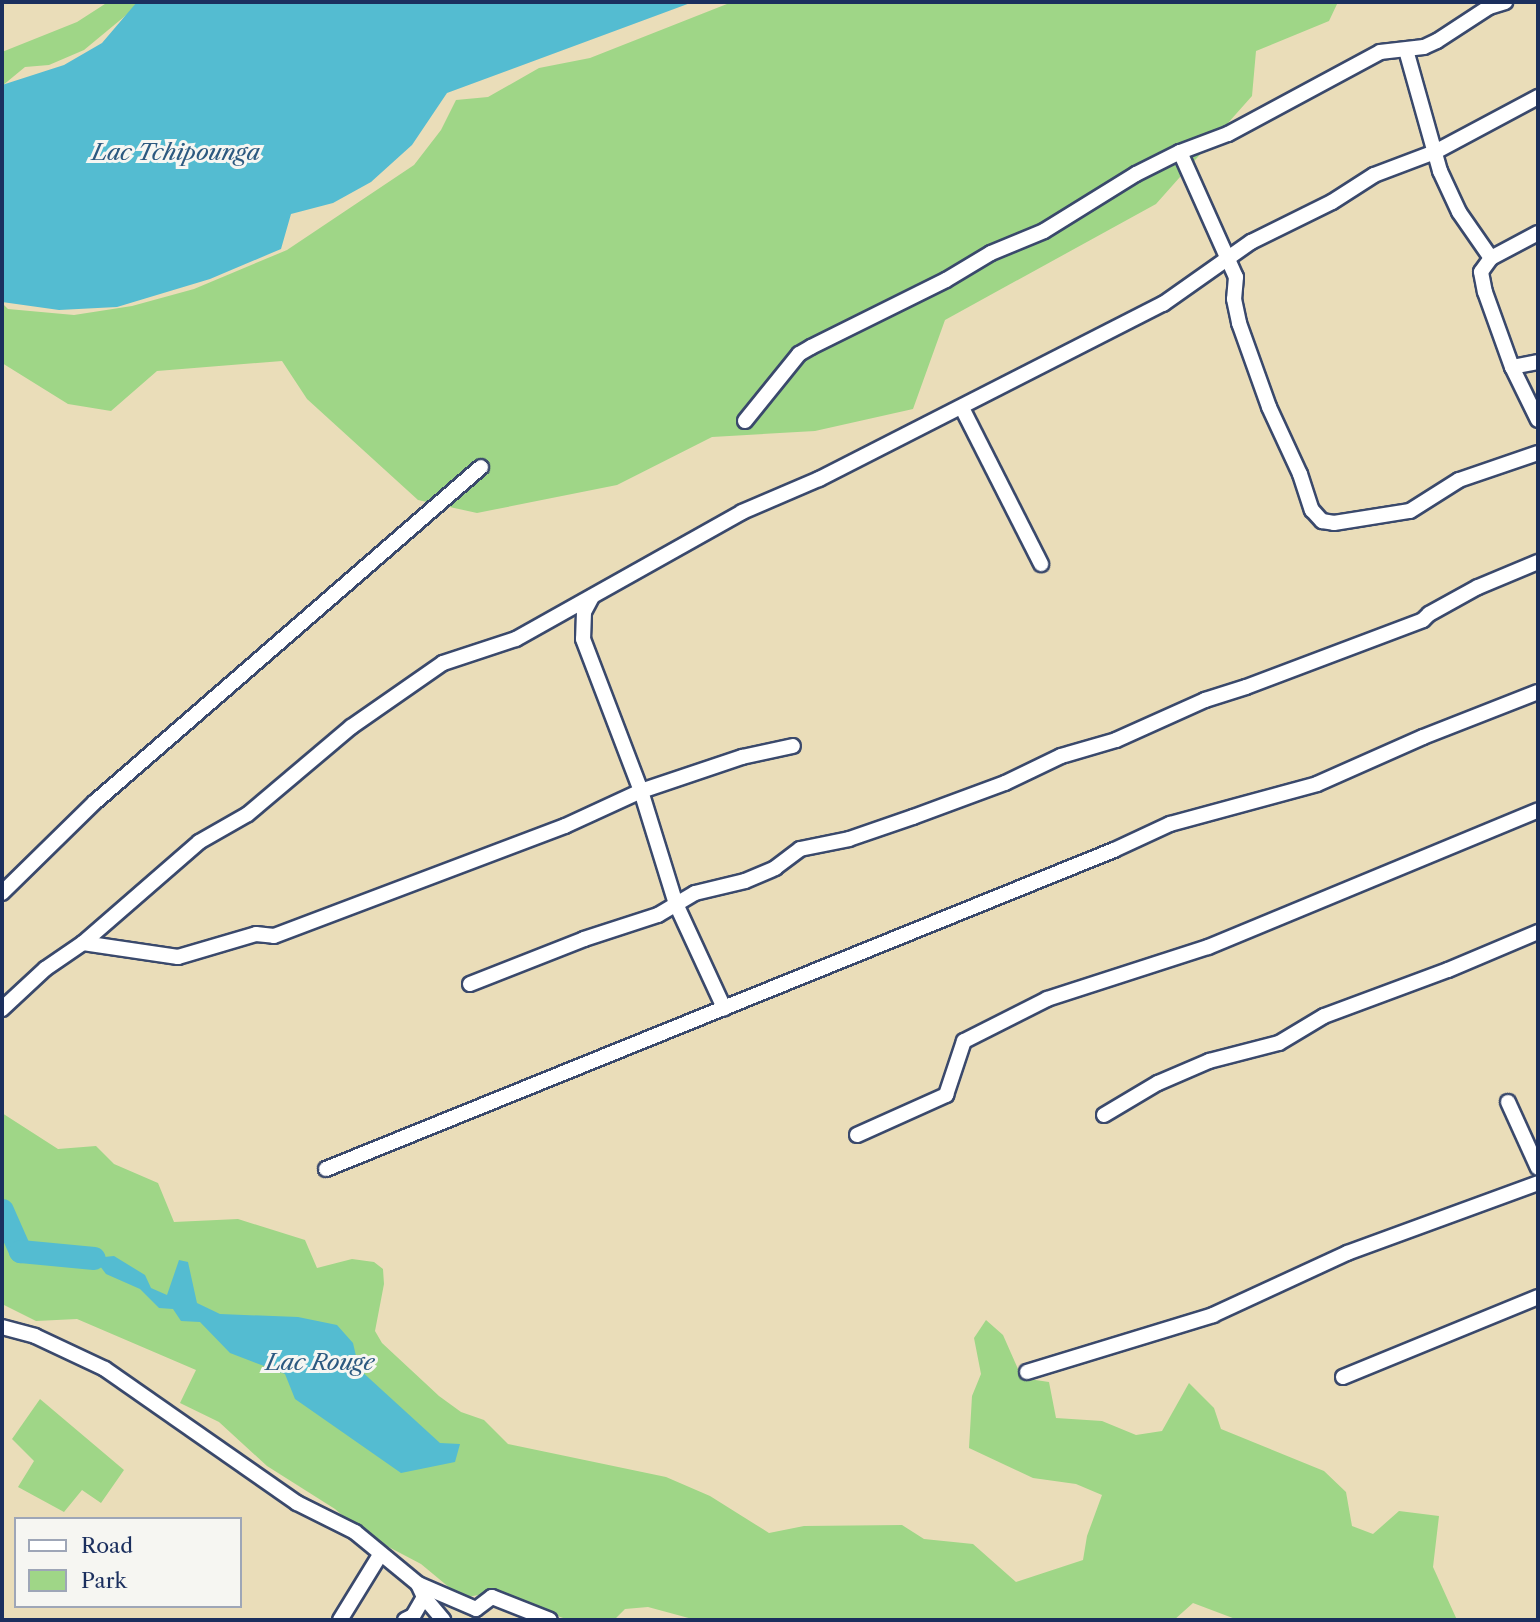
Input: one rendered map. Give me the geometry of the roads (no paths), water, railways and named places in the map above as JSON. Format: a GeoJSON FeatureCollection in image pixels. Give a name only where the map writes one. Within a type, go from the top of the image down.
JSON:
{"type":"FeatureCollection","features":[{"type":"Feature","properties":{"kind":"street"},"geometry":{"type":"LineString","coordinates":[[745,421],[799,354],[857,322],[946,280],[991,253],[1044,231],[1136,174],[1180,152],[1227,134],[1380,52],[1406,50],[1437,41],[1489,7],[1505,2]]}},
{"type":"Feature","properties":{"kind":"street"},"geometry":{"type":"LineString","coordinates":[[1406,50],[1440,171],[1459,212],[1490,258]]}},
{"type":"Feature","properties":{"kind":"street"},"geometry":{"type":"LineString","coordinates":[[2,1009],[45,969],[83,943],[199,842],[248,814],[351,727],[443,663],[516,639],[742,512],[819,479],[1163,304],[1251,242],[1332,202],[1374,175],[1435,152],[1538,97]]}},
{"type":"Feature","properties":{"kind":"street"},"geometry":{"type":"LineString","coordinates":[[1180,152],[1225,260],[1236,277],[1234,299],[1248,348],[1312,510],[1322,521],[1334,523],[1409,511],[1459,480],[1538,453]]}},
{"type":"Feature","properties":{"kind":"street"},"geometry":{"type":"LineString","coordinates":[[1538,233],[1490,258],[1481,272],[1482,282],[1512,367],[1538,420]]}},
{"type":"Feature","properties":{"kind":"street"},"geometry":{"type":"LineString","coordinates":[[1512,367],[1538,362]]}},
{"type":"Feature","properties":{"kind":"street"},"geometry":{"type":"LineString","coordinates":[[962,408],[1041,564]]}},
{"type":"Feature","properties":{"kind":"street"},"geometry":{"type":"LineString","coordinates":[[2,893],[96,802],[481,467]]}},
{"type":"Feature","properties":{"kind":"street"},"geometry":{"type":"LineString","coordinates":[[470,984],[584,939],[658,915],[695,893],[745,881],[775,868],[800,849],[849,839],[913,817],[1005,783],[1061,756],[1116,740],[1205,700],[1423,620],[1478,587],[1538,562]]}},
{"type":"Feature","properties":{"kind":"street"},"geometry":{"type":"LineString","coordinates":[[593,596],[584,612],[583,639],[641,791],[676,904],[724,1008]]}},
{"type":"Feature","properties":{"kind":"street"},"geometry":{"type":"LineString","coordinates":[[326,1169],[1170,824],[1317,784],[1423,737],[1538,692]]}},
{"type":"Feature","properties":{"kind":"street"},"geometry":{"type":"LineString","coordinates":[[83,943],[178,957],[257,934],[274,936],[565,826],[641,791],[742,757],[793,746]]}},
{"type":"Feature","properties":{"kind":"street"},"geometry":{"type":"LineString","coordinates":[[857,1135],[946,1095],[964,1041],[1047,999],[1208,947],[1538,810]]}},
{"type":"Feature","properties":{"kind":"street"},"geometry":{"type":"LineString","coordinates":[[1104,1115],[1158,1083],[1209,1061],[1279,1043],[1324,1016],[1437,974],[1538,932]]}},
{"type":"Feature","properties":{"kind":"street"},"geometry":{"type":"LineString","coordinates":[[1508,1102],[1538,1168]]}},
{"type":"Feature","properties":{"kind":"street"},"geometry":{"type":"LineString","coordinates":[[1027,1372],[1213,1315],[1347,1253],[1538,1183]]}},
{"type":"Feature","properties":{"kind":"street"},"geometry":{"type":"LineString","coordinates":[[1343,1377],[1538,1297]]}},
{"type":"Feature","properties":{"kind":"street"},"geometry":{"type":"LineString","coordinates":[[2,1327],[35,1336],[105,1369],[297,1503],[355,1532],[421,1591],[443,1620]]}},
{"type":"Feature","properties":{"kind":"street"},"geometry":{"type":"LineString","coordinates":[[340,1620],[380,1555]]}},
{"type":"Feature","properties":{"kind":"street"},"geometry":{"type":"LineString","coordinates":[[421,1591],[473,1615],[492,1597],[550,1620]]}},
{"type":"Feature","properties":{"kind":"street"},"geometry":{"type":"LineString","coordinates":[[405,1620],[413,1616],[421,1591]]}},
{"type":"Feature","properties":{"kind":"water","name":"Lac Tchipounga"},"geometry":{"type":"Polygon","coordinates":[[[137,2],[693,2],[447,93],[412,145],[371,182],[333,203],[291,214],[281,249],[210,279],[117,307],[59,310],[2,302],[2,85],[64,65],[102,43],[137,2]]]}},
{"type":"Feature","properties":{"kind":"water","name":"Lac Rouge"},"geometry":{"type":"Polygon","coordinates":[[[114,1256],[145,1275],[151,1288],[167,1295],[179,1260],[188,1262],[197,1303],[220,1314],[298,1317],[337,1325],[353,1343],[359,1369],[440,1443],[460,1444],[455,1462],[401,1473],[295,1399],[285,1374],[230,1353],[200,1322],[181,1321],[173,1309],[159,1308],[140,1289],[106,1274],[94,1258],[114,1256]]]}},
{"type":"Feature","properties":{"kind":"waterway"},"geometry":{"type":"LineString","coordinates":[[2,1210],[20,1251],[94,1258]]}}]}
